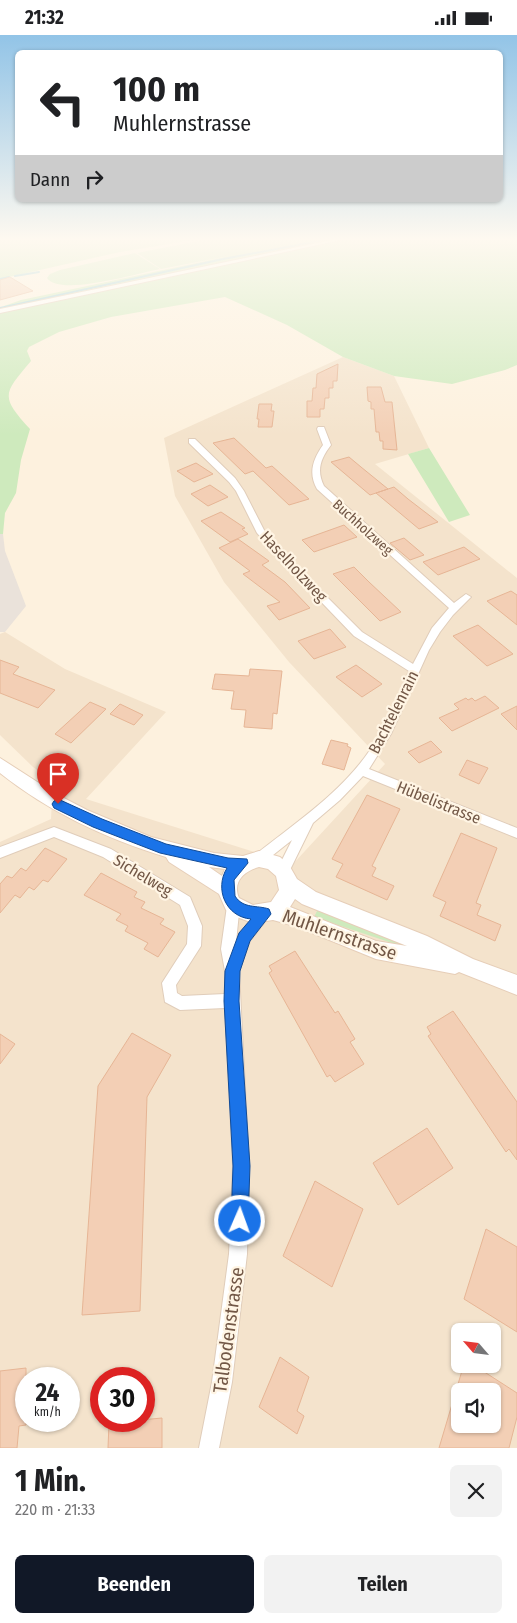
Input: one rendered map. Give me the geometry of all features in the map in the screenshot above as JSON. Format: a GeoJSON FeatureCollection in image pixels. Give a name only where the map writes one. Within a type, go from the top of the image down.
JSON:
{"type":"FeatureCollection","features":[{"type":"Feature","properties":{"kind":"street"},"geometry":{"type":"LineString","coordinates":[[0,311],[38,303]]}},
{"type":"Feature","properties":{"kind":"street","name":"Buchholzweg"},"geometry":{"type":"LineString","coordinates":[[321,429],[327,445],[320,454],[315,469],[320,487],[454,607]]}},
{"type":"Feature","properties":{"kind":"street","name":"Haselholzweg"},"geometry":{"type":"LineString","coordinates":[[192,441],[232,481],[240,491],[260,531],[300,575],[358,634],[415,670]]}},
{"type":"Feature","properties":{"kind":"street","name":"Bachtelenrain"},"geometry":{"type":"LineString","coordinates":[[250,861],[309,820],[360,770],[374,753],[395,717],[430,638],[454,607],[466,597]]}},
{"type":"Feature","properties":{"kind":"street","name":"Muhlernstrasse"},"geometry":{"type":"LineString","coordinates":[[0,765],[34,790],[68,809],[165,849],[228,863],[250,861],[273,863],[309,898],[420,941],[467,966],[517,985]]}},
{"type":"Feature","properties":{"kind":"street","name":"Hübelistrasse"},"geometry":{"type":"LineString","coordinates":[[360,770],[517,833]]}},
{"type":"Feature","properties":{"kind":"street","name":"Bachtelenrain"},"geometry":{"type":"LineString","coordinates":[[286,877],[309,820]]}},
{"type":"Feature","properties":{"kind":"street","name":"Sichelweg"},"geometry":{"type":"LineString","coordinates":[[0,853],[54,832],[106,853],[185,901],[196,926],[194,946],[169,983],[170,997],[180,1003],[232,1001]]}},
{"type":"Feature","properties":{"kind":"street","name":"Muhlernstrasse"},"geometry":{"type":"LineString","coordinates":[[165,849],[230,896],[247,913],[268,913],[297,918],[376,950],[467,966]]}},
{"type":"Feature","properties":{"kind":"street"},"geometry":{"type":"LineString","coordinates":[[230,896],[231,873],[250,861]]}},
{"type":"Feature","properties":{"kind":"street","name":"Muhlernstrasse"},"geometry":{"type":"LineString","coordinates":[[268,913],[286,900],[286,877]]}},
{"type":"Feature","properties":{"kind":"street","name":"Talbodenstrasse"},"geometry":{"type":"LineString","coordinates":[[209,1448],[222,1382],[238,1254],[241,1166],[232,971],[228,949],[230,896]]}},
{"type":"Feature","properties":{"kind":"street","name":"Talbodenstrasse"},"geometry":{"type":"LineString","coordinates":[[232,971],[244,938],[268,913]]}},
{"type":"Feature","properties":{"kind":"shaded area"},"geometry":{"type":"Polygon","coordinates":[[[343,357],[394,376],[429,448],[375,464],[517,578],[517,1448],[0,1448],[0,842],[51,819],[53,781],[33,767],[0,735],[0,634],[5,632],[65,669],[166,712],[86,799],[293,864],[385,764],[289,662],[224,582],[175,496],[164,438],[343,357]]]}},
{"type":"Feature","properties":{"kind":"shaded area"},"geometry":{"type":"Polygon","coordinates":[[[0,534],[3,534],[5,551],[26,606],[5,632],[0,632],[0,534]]]}},
{"type":"Feature","properties":{"kind":"green space"},"geometry":{"type":"Polygon","coordinates":[[[13,303],[191,303],[111,317],[59,332],[29,347],[27,351],[31,361],[10,388],[9,395],[14,409],[30,429],[21,460],[16,493],[5,513],[3,534],[0,534],[0,311],[6,309],[4,306],[13,303]]]}},
{"type":"Feature","properties":{"kind":"green space"},"geometry":{"type":"Polygon","coordinates":[[[238,303],[517,303],[517,365],[452,384],[394,376],[343,357],[287,325],[238,303]]]}},
{"type":"Feature","properties":{"kind":"green space"},"geometry":{"type":"Polygon","coordinates":[[[429,448],[470,515],[449,522],[408,454],[429,448]]]}},
{"type":"Feature","properties":{"kind":"green space"},"geometry":{"type":"Polygon","coordinates":[[[319,907],[389,934],[413,950],[314,917],[319,907]]]}},
{"type":"Feature","properties":{"kind":"building"},"geometry":{"type":"Polygon","coordinates":[[[338,364],[337,381],[333,381],[333,388],[329,388],[329,398],[325,398],[324,409],[320,409],[320,417],[307,417],[307,401],[312,401],[313,388],[316,388],[317,374],[338,364]]]}},
{"type":"Feature","properties":{"kind":"building"},"geometry":{"type":"Polygon","coordinates":[[[367,387],[381,387],[385,402],[392,402],[397,450],[383,449],[383,441],[380,441],[379,432],[376,432],[374,409],[371,409],[371,402],[368,401],[367,387]]]}},
{"type":"Feature","properties":{"kind":"building"},"geometry":{"type":"Polygon","coordinates":[[[259,404],[272,404],[271,411],[274,411],[272,427],[258,427],[259,404]]]}},
{"type":"Feature","properties":{"kind":"building"},"geometry":{"type":"Polygon","coordinates":[[[234,438],[266,468],[272,466],[309,499],[289,505],[253,471],[245,474],[213,443],[234,438]]]}},
{"type":"Feature","properties":{"kind":"building"},"geometry":{"type":"Polygon","coordinates":[[[349,457],[388,489],[370,495],[331,462],[349,457]]]}},
{"type":"Feature","properties":{"kind":"building"},"geometry":{"type":"Polygon","coordinates":[[[196,463],[213,474],[194,482],[177,471],[196,463]]]}},
{"type":"Feature","properties":{"kind":"building"},"geometry":{"type":"Polygon","coordinates":[[[210,485],[228,497],[208,506],[191,494],[210,485]]]}},
{"type":"Feature","properties":{"kind":"building"},"geometry":{"type":"Polygon","coordinates":[[[394,487],[438,522],[419,529],[376,493],[394,487]]]}},
{"type":"Feature","properties":{"kind":"building"},"geometry":{"type":"Polygon","coordinates":[[[221,512],[245,528],[242,529],[248,534],[230,542],[201,521],[221,512]]]}},
{"type":"Feature","properties":{"kind":"building"},"geometry":{"type":"Polygon","coordinates":[[[344,525],[357,537],[314,552],[302,540],[344,525]]]}},
{"type":"Feature","properties":{"kind":"building"},"geometry":{"type":"Polygon","coordinates":[[[404,538],[424,555],[410,560],[390,543],[404,538]]]}},
{"type":"Feature","properties":{"kind":"building"},"geometry":{"type":"Polygon","coordinates":[[[238,539],[269,561],[262,565],[285,582],[310,608],[279,620],[267,606],[280,602],[243,574],[250,571],[219,548],[238,539]]]}},
{"type":"Feature","properties":{"kind":"building"},"geometry":{"type":"Polygon","coordinates":[[[464,547],[480,559],[438,575],[423,562],[464,547]]]}},
{"type":"Feature","properties":{"kind":"building"},"geometry":{"type":"Polygon","coordinates":[[[354,567],[401,612],[380,621],[333,574],[354,567]]]}},
{"type":"Feature","properties":{"kind":"building"},"geometry":{"type":"Polygon","coordinates":[[[511,591],[517,595],[517,625],[487,601],[511,591]]]}},
{"type":"Feature","properties":{"kind":"building"},"geometry":{"type":"Polygon","coordinates":[[[478,625],[513,654],[487,666],[453,636],[478,625]]]}},
{"type":"Feature","properties":{"kind":"building"},"geometry":{"type":"Polygon","coordinates":[[[330,629],[346,647],[314,659],[298,641],[330,629]]]}},
{"type":"Feature","properties":{"kind":"building"},"geometry":{"type":"Polygon","coordinates":[[[0,660],[19,667],[13,674],[55,690],[38,708],[0,693],[0,660]]]}},
{"type":"Feature","properties":{"kind":"building"},"geometry":{"type":"Polygon","coordinates":[[[356,665],[382,684],[362,697],[336,677],[356,665]]]}},
{"type":"Feature","properties":{"kind":"building"},"geometry":{"type":"Polygon","coordinates":[[[250,669],[282,671],[277,714],[273,713],[272,729],[244,727],[246,710],[231,709],[234,691],[212,689],[215,674],[249,676],[250,669]]]}},
{"type":"Feature","properties":{"kind":"building"},"geometry":{"type":"Polygon","coordinates":[[[485,696],[499,708],[452,731],[439,718],[459,709],[454,704],[466,698],[468,700],[472,698],[475,701],[485,696]]]}},
{"type":"Feature","properties":{"kind":"building"},"geometry":{"type":"Polygon","coordinates":[[[90,702],[106,709],[71,743],[55,734],[90,702]]]}},
{"type":"Feature","properties":{"kind":"building"},"geometry":{"type":"Polygon","coordinates":[[[120,704],[143,715],[134,725],[110,714],[120,704]]]}},
{"type":"Feature","properties":{"kind":"building"},"geometry":{"type":"Polygon","coordinates":[[[517,706],[517,730],[501,714],[517,706]]]}},
{"type":"Feature","properties":{"kind":"building"},"geometry":{"type":"Polygon","coordinates":[[[331,740],[348,744],[347,746],[351,748],[344,770],[322,764],[331,740]]]}},
{"type":"Feature","properties":{"kind":"building"},"geometry":{"type":"Polygon","coordinates":[[[431,741],[442,752],[419,763],[408,752],[431,741]]]}},
{"type":"Feature","properties":{"kind":"building"},"geometry":{"type":"Polygon","coordinates":[[[467,760],[488,768],[479,784],[459,775],[467,760]]]}},
{"type":"Feature","properties":{"kind":"building"},"geometry":{"type":"Polygon","coordinates":[[[367,795],[400,809],[372,866],[376,868],[372,876],[394,886],[387,900],[336,877],[343,864],[332,859],[367,795]]]}},
{"type":"Feature","properties":{"kind":"building"},"geometry":{"type":"Polygon","coordinates":[[[461,833],[497,848],[476,903],[481,905],[477,915],[501,925],[495,941],[440,916],[446,902],[433,896],[461,833]]]}},
{"type":"Feature","properties":{"kind":"building"},"geometry":{"type":"Polygon","coordinates":[[[45,848],[67,859],[48,882],[43,880],[34,890],[29,887],[20,898],[15,895],[0,913],[0,884],[7,876],[12,878],[21,868],[26,871],[45,848]]]}},
{"type":"Feature","properties":{"kind":"building"},"geometry":{"type":"Polygon","coordinates":[[[101,873],[137,892],[134,897],[145,902],[141,908],[164,919],[160,924],[175,932],[158,957],[144,949],[148,943],[125,931],[128,926],[116,920],[121,914],[84,895],[101,873]]]}},
{"type":"Feature","properties":{"kind":"building"},"geometry":{"type":"Polygon","coordinates":[[[295,951],[335,1013],[338,1011],[355,1039],[350,1042],[364,1064],[335,1082],[330,1075],[327,1077],[269,973],[272,971],[269,966],[295,951]]]}},
{"type":"Feature","properties":{"kind":"building"},"geometry":{"type":"Polygon","coordinates":[[[453,1011],[517,1102],[517,1160],[509,1149],[506,1152],[428,1036],[431,1034],[427,1027],[453,1011]]]}},
{"type":"Feature","properties":{"kind":"building"},"geometry":{"type":"Polygon","coordinates":[[[132,1033],[171,1055],[147,1097],[140,1311],[82,1315],[98,1086],[132,1033]]]}},
{"type":"Feature","properties":{"kind":"building"},"geometry":{"type":"Polygon","coordinates":[[[0,1034],[15,1044],[0,1064],[0,1034]]]}},
{"type":"Feature","properties":{"kind":"building"},"geometry":{"type":"Polygon","coordinates":[[[427,1128],[453,1168],[398,1205],[373,1163],[427,1128]]]}},
{"type":"Feature","properties":{"kind":"building"},"geometry":{"type":"Polygon","coordinates":[[[315,1181],[363,1209],[332,1287],[283,1256],[315,1181]]]}},
{"type":"Feature","properties":{"kind":"building"},"geometry":{"type":"Polygon","coordinates":[[[486,1229],[517,1247],[517,1332],[464,1299],[486,1229]]]}},
{"type":"Feature","properties":{"kind":"building"},"geometry":{"type":"Polygon","coordinates":[[[280,1357],[309,1377],[297,1411],[304,1416],[297,1434],[259,1407],[280,1357]]]}},
{"type":"Feature","properties":{"kind":"building"},"geometry":{"type":"Polygon","coordinates":[[[15,1369],[15,1432],[18,1432],[17,1448],[0,1448],[0,1371],[15,1369]]]}},
{"type":"Feature","properties":{"kind":"building"},"geometry":{"type":"Polygon","coordinates":[[[461,1373],[486,1373],[517,1393],[517,1417],[509,1448],[439,1448],[451,1408],[451,1433],[501,1433],[501,1383],[458,1383],[461,1373]]]}},
{"type":"Feature","properties":{"kind":"building"},"geometry":{"type":"Polygon","coordinates":[[[162,1418],[162,1448],[108,1448],[109,1432],[155,1432],[155,1419],[162,1418]]]}},
{"type":"Feature","properties":{"kind":"waterway"},"geometry":{"type":"LineString","coordinates":[[0,308],[23,303]]}},
{"type":"Feature","properties":{"kind":"route"},"geometry":{"type":"LineString","coordinates":[[58,804],[97,823],[165,849],[228,863],[242,863],[235,868],[228,880],[227,889],[229,897],[239,909],[247,913],[264,914],[244,938],[232,971],[241,1166],[240,1221]]}}]}
